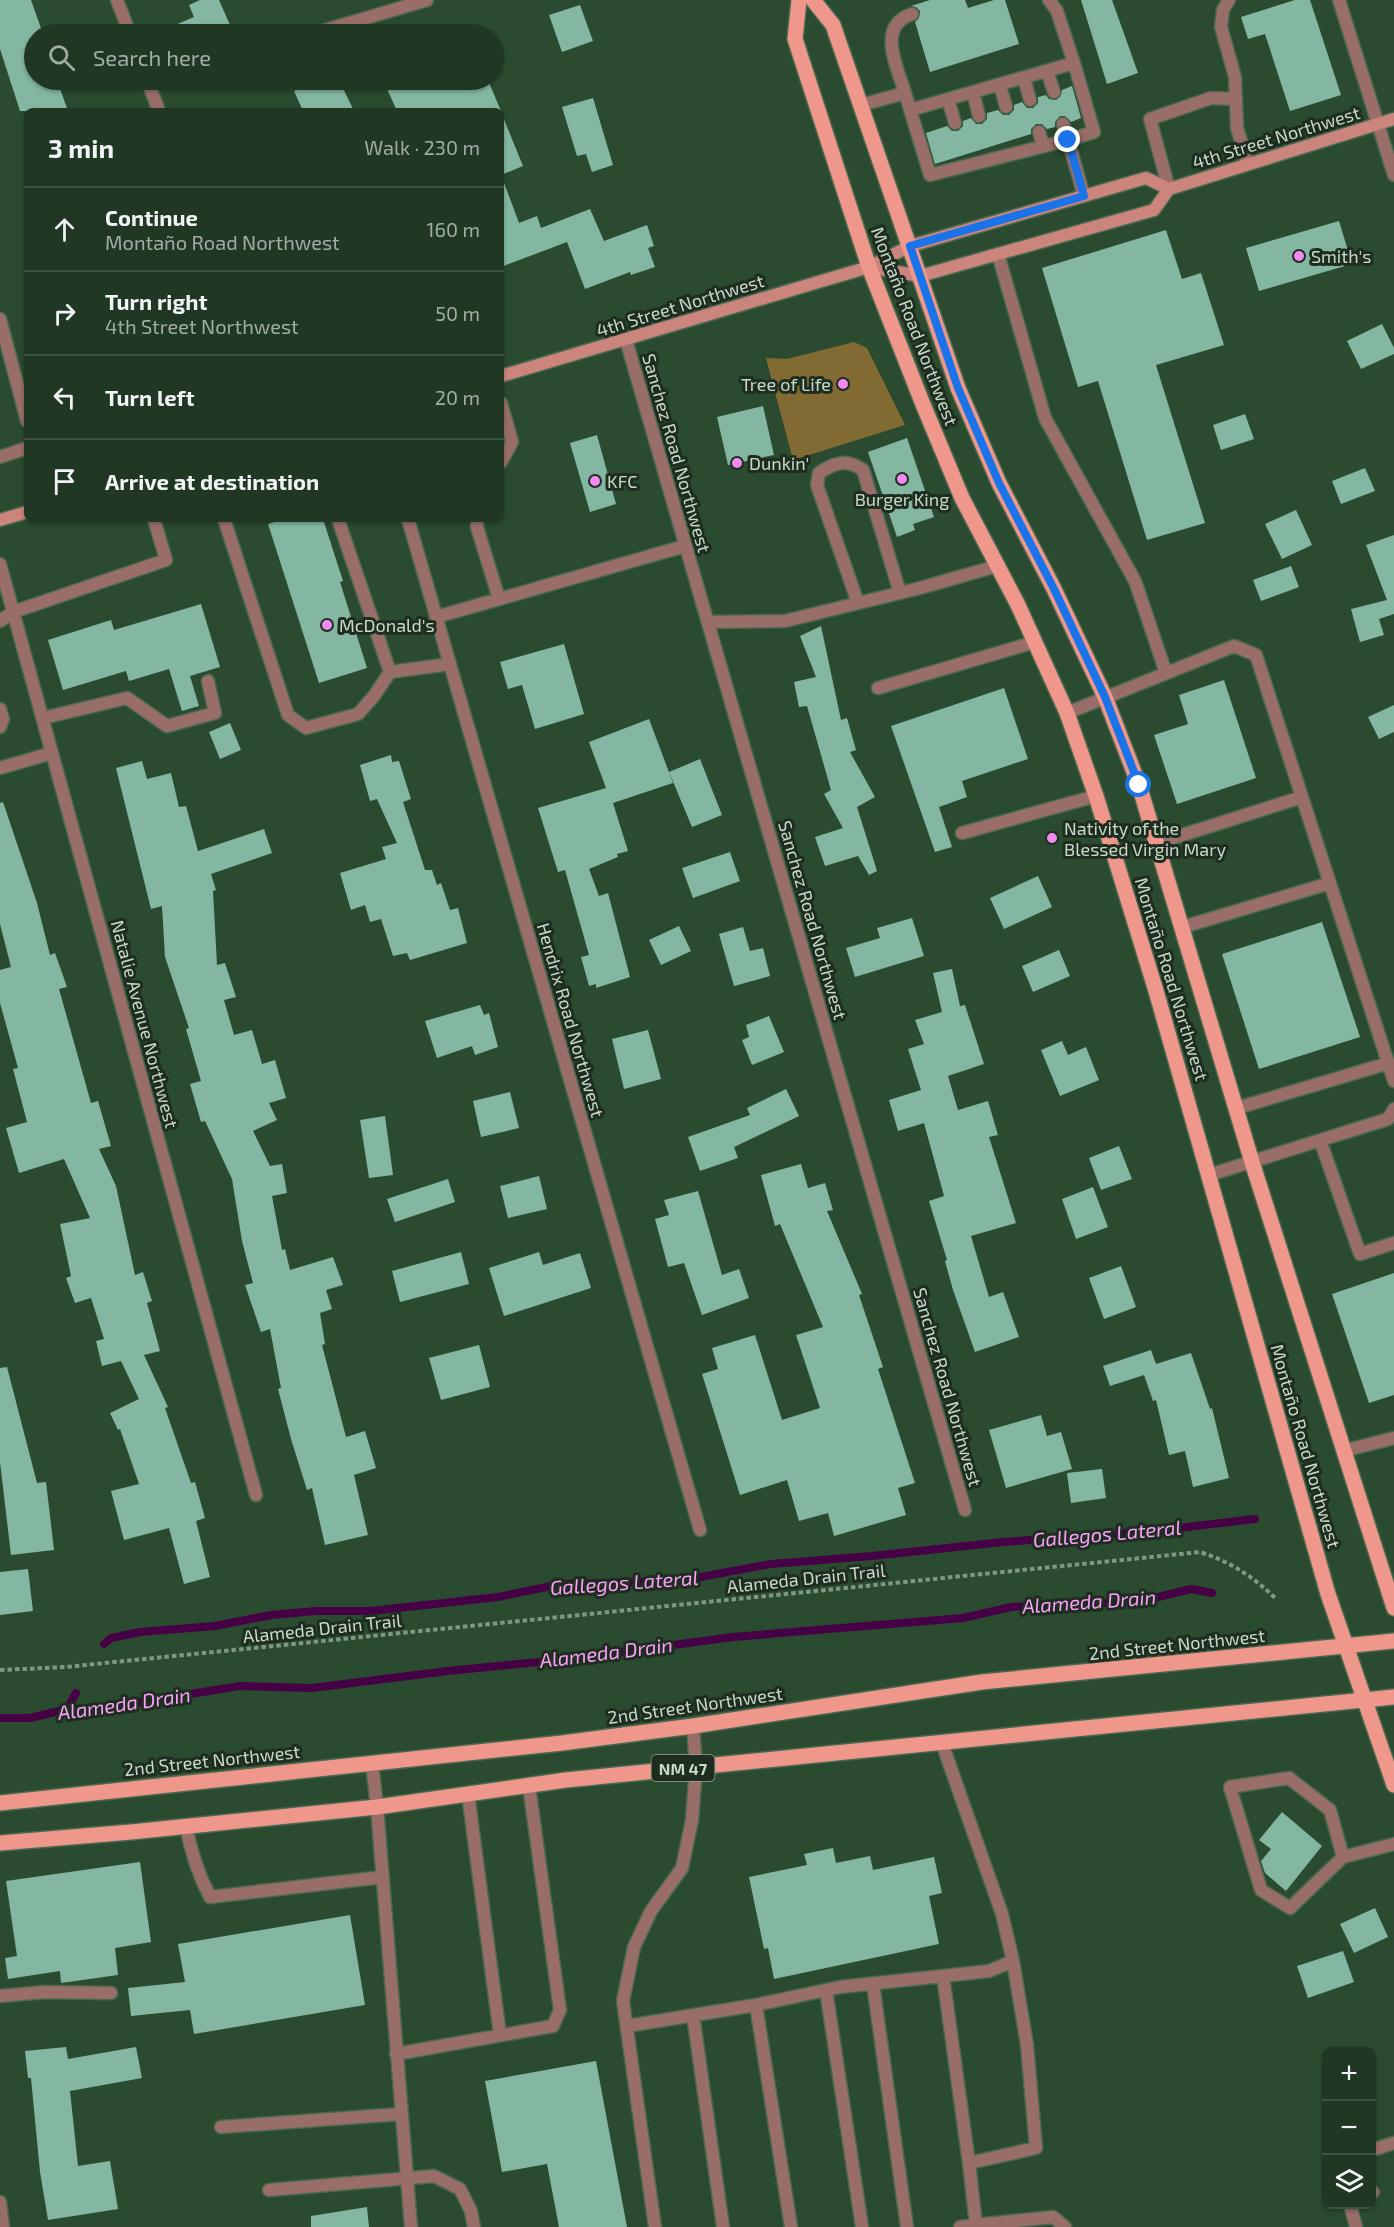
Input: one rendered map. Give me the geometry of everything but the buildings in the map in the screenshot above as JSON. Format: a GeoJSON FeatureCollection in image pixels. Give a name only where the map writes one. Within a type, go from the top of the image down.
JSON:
{"type":"FeatureCollection","features":[{"type":"Feature","properties":{"kind":"main road","name":"Montaño Road Northwest"},"geometry":{"type":"LineString","coordinates":[[799,0],[795,39],[869,267],[962,498],[1035,642],[1067,713],[1096,796],[1156,991],[1328,1594],[1394,1785]]}},
{"type":"Feature","properties":{"kind":"main road","name":"Montaño Road Northwest"},"geometry":{"type":"LineString","coordinates":[[813,0],[833,25],[958,388],[990,462],[1105,697],[1139,785],[1252,1162],[1394,1608]]}},
{"type":"Feature","properties":{"kind":"main road","name":"4th Street Northwest"},"geometry":{"type":"LineString","coordinates":[[869,267],[920,276],[1154,210],[1169,189],[1394,119]]}},
{"type":"Feature","properties":{"kind":"main road","name":"4th Street Northwest"},"geometry":{"type":"LineString","coordinates":[[504,375],[869,267],[910,246],[1146,178],[1169,189]]}},
{"type":"Feature","properties":{"kind":"main road"},"geometry":{"type":"LineString","coordinates":[[0,520],[24,513]]}},
{"type":"Feature","properties":{"kind":"main road","name":"2nd Street Northwest"},"geometry":{"type":"LineString","coordinates":[[0,1803],[562,1743],[693,1726],[982,1682],[1394,1641]]}},
{"type":"Feature","properties":{"kind":"main road","name":"NM 47"},"geometry":{"type":"LineString","coordinates":[[0,1842],[377,1807],[529,1786],[696,1767],[1367,1702],[1394,1697]]}},
{"type":"Feature","properties":{"kind":"street"},"geometry":{"type":"LineString","coordinates":[[117,0],[126,24]]}},
{"type":"Feature","properties":{"kind":"street"},"geometry":{"type":"LineString","coordinates":[[346,24],[427,0]]}},
{"type":"Feature","properties":{"kind":"street"},"geometry":{"type":"LineString","coordinates":[[912,14],[901,18],[892,29],[892,46],[930,175],[990,153],[1018,152],[1094,132],[1058,11],[1049,0]]}},
{"type":"Feature","properties":{"kind":"street"},"geometry":{"type":"LineString","coordinates":[[1229,0],[1222,10],[1221,27],[1235,77],[1237,128],[1248,164]]}},
{"type":"Feature","properties":{"kind":"street"},"geometry":{"type":"LineString","coordinates":[[1339,0],[1394,175]]}},
{"type":"Feature","properties":{"kind":"street"},"geometry":{"type":"LineString","coordinates":[[910,110],[1074,63]]}},
{"type":"Feature","properties":{"kind":"street"},"geometry":{"type":"LineString","coordinates":[[1047,71],[1054,92]]}},
{"type":"Feature","properties":{"kind":"street"},"geometry":{"type":"LineString","coordinates":[[1024,78],[1030,100]]}},
{"type":"Feature","properties":{"kind":"street"},"geometry":{"type":"LineString","coordinates":[[1000,85],[1006,108]]}},
{"type":"Feature","properties":{"kind":"street"},"geometry":{"type":"LineString","coordinates":[[151,90],[158,108]]}},
{"type":"Feature","properties":{"kind":"street"},"geometry":{"type":"LineString","coordinates":[[973,92],[979,116]]}},
{"type":"Feature","properties":{"kind":"street"},"geometry":{"type":"LineString","coordinates":[[861,105],[905,93]]}},
{"type":"Feature","properties":{"kind":"street"},"geometry":{"type":"LineString","coordinates":[[1169,189],[1150,119],[1210,98],[1236,99]]}},
{"type":"Feature","properties":{"kind":"street"},"geometry":{"type":"LineString","coordinates":[[948,99],[955,123]]}},
{"type":"Feature","properties":{"kind":"street"},"geometry":{"type":"LineString","coordinates":[[1063,124],[1084,196]]}},
{"type":"Feature","properties":{"kind":"street"},"geometry":{"type":"LineString","coordinates":[[1039,132],[1043,146]]}},
{"type":"Feature","properties":{"kind":"street"},"geometry":{"type":"LineString","coordinates":[[1015,139],[1018,152]]}},
{"type":"Feature","properties":{"kind":"street"},"geometry":{"type":"LineString","coordinates":[[998,254],[1045,418],[1136,581],[1166,673]]}},
{"type":"Feature","properties":{"kind":"street"},"geometry":{"type":"LineString","coordinates":[[0,320],[24,410]]}},
{"type":"Feature","properties":{"kind":"street","name":"Sanchez Road Northwest"},"geometry":{"type":"LineString","coordinates":[[626,340],[965,1510]]}},
{"type":"Feature","properties":{"kind":"street"},"geometry":{"type":"LineString","coordinates":[[504,414],[512,442],[504,457]]}},
{"type":"Feature","properties":{"kind":"street"},"geometry":{"type":"LineString","coordinates":[[0,457],[24,449]]}},
{"type":"Feature","properties":{"kind":"street"},"geometry":{"type":"LineString","coordinates":[[858,603],[817,485],[819,473],[831,465],[852,462],[863,470],[900,592]]}},
{"type":"Feature","properties":{"kind":"street"},"geometry":{"type":"LineString","coordinates":[[0,621],[13,612],[166,560],[155,522]]}},
{"type":"Feature","properties":{"kind":"street"},"geometry":{"type":"LineString","coordinates":[[225,522],[288,715],[306,728],[358,714],[374,696],[390,672],[450,664]]}},
{"type":"Feature","properties":{"kind":"street"},"geometry":{"type":"LineString","coordinates":[[339,522],[390,672]]}},
{"type":"Feature","properties":{"kind":"street","name":"Hendrix Road Northwest"},"geometry":{"type":"LineString","coordinates":[[409,522],[700,1530]]}},
{"type":"Feature","properties":{"kind":"street"},"geometry":{"type":"LineString","coordinates":[[477,522],[500,599]]}},
{"type":"Feature","properties":{"kind":"street"},"geometry":{"type":"LineString","coordinates":[[436,617],[685,546]]}},
{"type":"Feature","properties":{"kind":"street","name":"Natalie Avenue Northwest"},"geometry":{"type":"LineString","coordinates":[[0,564],[256,1495]]}},
{"type":"Feature","properties":{"kind":"street"},"geometry":{"type":"LineString","coordinates":[[708,622],[785,621],[997,566]]}},
{"type":"Feature","properties":{"kind":"street"},"geometry":{"type":"LineString","coordinates":[[878,688],[1035,642]]}},
{"type":"Feature","properties":{"kind":"street"},"geometry":{"type":"LineString","coordinates":[[1067,713],[1234,646],[1256,655],[1394,1081]]}},
{"type":"Feature","properties":{"kind":"street"},"geometry":{"type":"LineString","coordinates":[[43,718],[127,698],[167,726],[215,713],[208,681]]}},
{"type":"Feature","properties":{"kind":"street"},"geometry":{"type":"LineString","coordinates":[[0,709],[3,719],[0,727]]}},
{"type":"Feature","properties":{"kind":"street"},"geometry":{"type":"LineString","coordinates":[[0,768],[52,753]]}},
{"type":"Feature","properties":{"kind":"street"},"geometry":{"type":"LineString","coordinates":[[962,833],[1096,796]]}},
{"type":"Feature","properties":{"kind":"street"},"geometry":{"type":"LineString","coordinates":[[1156,843],[1302,798]]}},
{"type":"Feature","properties":{"kind":"street"},"geometry":{"type":"LineString","coordinates":[[1183,927],[1330,883]]}},
{"type":"Feature","properties":{"kind":"street"},"geometry":{"type":"LineString","coordinates":[[1237,1108],[1389,1063]]}},
{"type":"Feature","properties":{"kind":"street"},"geometry":{"type":"LineString","coordinates":[[1209,1175],[1320,1140],[1391,1114],[1394,1132]]}},
{"type":"Feature","properties":{"kind":"street"},"geometry":{"type":"LineString","coordinates":[[1320,1140],[1360,1254],[1394,1243]]}},
{"type":"Feature","properties":{"kind":"street"},"geometry":{"type":"LineString","coordinates":[[1343,1451],[1394,1438]]}},
{"type":"Feature","properties":{"kind":"street"},"geometry":{"type":"LineString","coordinates":[[655,2227],[623,2001],[634,1947],[651,1911],[682,1868],[692,1820],[696,1767],[693,1726]]}},
{"type":"Feature","properties":{"kind":"street"},"geometry":{"type":"LineString","coordinates":[[942,1743],[1002,1914],[1013,1961],[1027,2044],[1036,2148],[969,2163]]}},
{"type":"Feature","properties":{"kind":"street"},"geometry":{"type":"LineString","coordinates":[[372,1763],[411,2227]]}},
{"type":"Feature","properties":{"kind":"street"},"geometry":{"type":"LineString","coordinates":[[1342,1857],[1330,1810],[1289,1778],[1230,1787],[1261,1890],[1290,1908],[1342,1857],[1394,1844]]}},
{"type":"Feature","properties":{"kind":"street"},"geometry":{"type":"LineString","coordinates":[[396,2055],[553,2026],[560,2010],[529,1786]]}},
{"type":"Feature","properties":{"kind":"street"},"geometry":{"type":"LineString","coordinates":[[468,1794],[500,2036]]}},
{"type":"Feature","properties":{"kind":"street"},"geometry":{"type":"LineString","coordinates":[[186,1826],[191,1854],[210,1897],[383,1876]]}},
{"type":"Feature","properties":{"kind":"street"},"geometry":{"type":"LineString","coordinates":[[627,2026],[756,2005],[826,1990],[989,1971],[1013,1961]]}},
{"type":"Feature","properties":{"kind":"street"},"geometry":{"type":"LineString","coordinates":[[943,1976],[976,2225]]}},
{"type":"Feature","properties":{"kind":"street"},"geometry":{"type":"LineString","coordinates":[[873,1984],[907,2227]]}},
{"type":"Feature","properties":{"kind":"street"},"geometry":{"type":"LineString","coordinates":[[826,1990],[862,2227]]}},
{"type":"Feature","properties":{"kind":"street"},"geometry":{"type":"LineString","coordinates":[[0,1996],[44,1992],[111,1993]]}},
{"type":"Feature","properties":{"kind":"street"},"geometry":{"type":"LineString","coordinates":[[756,2005],[792,2227]]}},
{"type":"Feature","properties":{"kind":"street"},"geometry":{"type":"LineString","coordinates":[[693,2015],[723,2227]]}},
{"type":"Feature","properties":{"kind":"street"},"geometry":{"type":"LineString","coordinates":[[221,2127],[401,2114]]}},
{"type":"Feature","properties":{"kind":"street"},"geometry":{"type":"LineString","coordinates":[[1376,2149],[1394,2144]]}},
{"type":"Feature","properties":{"kind":"street"},"geometry":{"type":"LineString","coordinates":[[269,2190],[434,2176],[460,2189],[471,2211],[474,2227]]}},
{"type":"Feature","properties":{"kind":"street"},"geometry":{"type":"LineString","coordinates":[[0,2202],[3,2227]]}},
{"type":"Feature","properties":{"kind":"street"},"geometry":{"type":"LineString","coordinates":[[1351,2209],[1356,2227]]}},
{"type":"Feature","properties":{"kind":"street"},"geometry":{"type":"LineString","coordinates":[[960,2227],[1053,2217],[1065,2227]]}},
{"type":"Feature","properties":{"kind":"path","name":"Alameda Drain Trail"},"geometry":{"type":"LineString","coordinates":[[0,1670],[66,1667],[1200,1552],[1222,1559],[1234,1566],[1259,1583],[1277,1600]]}},
{"type":"Feature","properties":{"kind":"shaded area"},"geometry":{"type":"Polygon","coordinates":[[[854,342],[867,348],[905,425],[793,460],[766,358],[787,359],[854,342]]]}},
{"type":"Feature","properties":{"kind":"waterway","name":"Gallegos Lateral"},"geometry":{"type":"LineString","coordinates":[[104,1644],[111,1638],[140,1632],[215,1626],[271,1615],[316,1611],[371,1611],[498,1597],[561,1584],[679,1581],[771,1564],[1003,1542],[1153,1531],[1255,1519]]}},
{"type":"Feature","properties":{"kind":"waterway","name":"Alameda Drain"},"geometry":{"type":"LineString","coordinates":[[0,1718],[30,1718],[67,1709],[97,1709],[240,1686],[312,1688],[569,1659],[733,1637],[963,1618],[1011,1607],[1146,1600],[1191,1589],[1212,1593]]}},
{"type":"Feature","properties":{"kind":"waterway","name":"Gallegos Lateral"},"geometry":{"type":"LineString","coordinates":[[67,1709],[76,1693]]}},
{"type":"Feature","properties":{"kind":"place","name":"Smith's"},"geometry":{"type":"Point","coordinates":[1299,256]}},
{"type":"Feature","properties":{"kind":"place","name":"Tree of Life"},"geometry":{"type":"Point","coordinates":[843,384]}},
{"type":"Feature","properties":{"kind":"place","name":"Dunkin'"},"geometry":{"type":"Point","coordinates":[737,463]}},
{"type":"Feature","properties":{"kind":"place","name":"Burger King"},"geometry":{"type":"Point","coordinates":[902,479]}},
{"type":"Feature","properties":{"kind":"place","name":"KFC"},"geometry":{"type":"Point","coordinates":[595,481]}},
{"type":"Feature","properties":{"kind":"place","name":"McDonald's"},"geometry":{"type":"Point","coordinates":[327,625]}},
{"type":"Feature","properties":{"kind":"place","name":"Nativity of the Blessed Virgin Mary"},"geometry":{"type":"Point","coordinates":[1052,838]}},
{"type":"Feature","properties":{"kind":"route"},"geometry":{"type":"LineString","coordinates":[[1068,140],[1084,196],[910,246],[958,388],[999,483],[1054,589],[1105,697],[1139,785]]}}]}
